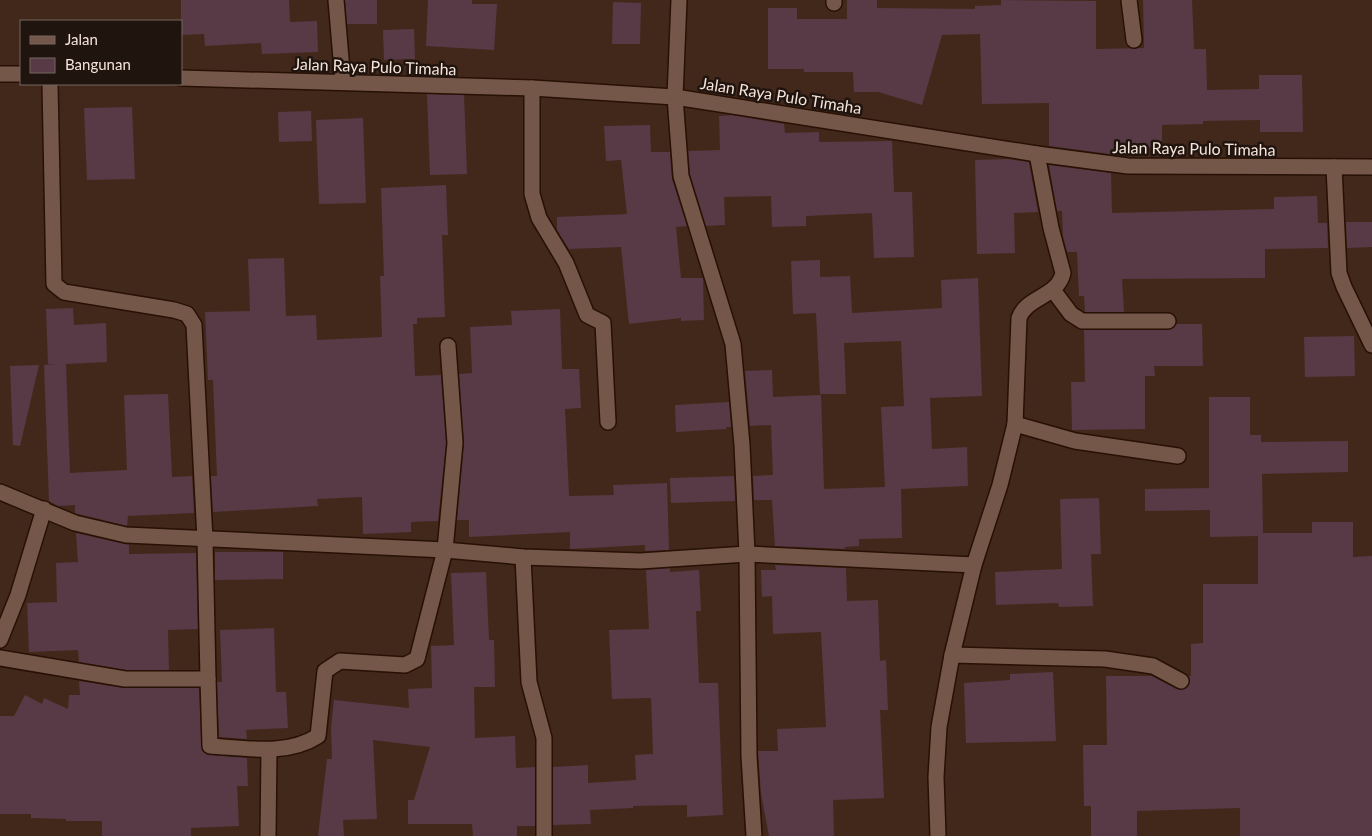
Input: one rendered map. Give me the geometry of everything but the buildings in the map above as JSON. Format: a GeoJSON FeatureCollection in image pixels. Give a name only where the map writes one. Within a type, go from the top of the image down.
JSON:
{"type":"FeatureCollection","features":[{"type":"Feature","properties":{"kind":"street"},"geometry":{"type":"LineString","coordinates":[[336,0],[343,82]]}},
{"type":"Feature","properties":{"kind":"street"},"geometry":{"type":"LineString","coordinates":[[679,0],[675,97],[683,188],[733,344],[742,445],[747,554],[749,756],[754,836]]}},
{"type":"Feature","properties":{"kind":"street"},"geometry":{"type":"LineString","coordinates":[[1129,0],[1134,40]]}},
{"type":"Feature","properties":{"kind":"street"},"geometry":{"type":"LineString","coordinates":[[0,74],[20,74]]}},
{"type":"Feature","properties":{"kind":"street","name":"Jalan Raya Pulo Timaha"},"geometry":{"type":"LineString","coordinates":[[182,78],[532,88],[675,97],[1037,154],[1128,166],[1372,167]]}},
{"type":"Feature","properties":{"kind":"street"},"geometry":{"type":"LineString","coordinates":[[50,85],[54,284],[64,292],[174,310],[187,314],[194,325],[205,540],[210,746],[269,750],[305,744],[318,736],[325,671],[340,661],[405,665],[417,659],[445,550],[454,443],[448,346]]}},
{"type":"Feature","properties":{"kind":"street"},"geometry":{"type":"LineString","coordinates":[[532,88],[532,194],[534,208],[566,263],[587,315],[603,323],[608,422]]}},
{"type":"Feature","properties":{"kind":"street"},"geometry":{"type":"LineString","coordinates":[[938,836],[936,777],[939,727],[952,655],[974,565],[1000,485],[1015,424],[1019,318],[1025,308],[1053,290],[1062,279],[1062,267],[1051,228],[1037,154]]}},
{"type":"Feature","properties":{"kind":"street"},"geometry":{"type":"LineString","coordinates":[[1334,167],[1339,273],[1372,345]]}},
{"type":"Feature","properties":{"kind":"street"},"geometry":{"type":"LineString","coordinates":[[1053,290],[1071,314],[1082,321],[1168,321]]}},
{"type":"Feature","properties":{"kind":"street"},"geometry":{"type":"LineString","coordinates":[[1015,424],[1075,441],[1178,456]]}},
{"type":"Feature","properties":{"kind":"street"},"geometry":{"type":"LineString","coordinates":[[0,492],[75,523],[126,535],[445,550],[523,557],[640,561],[747,554],[974,565]]}},
{"type":"Feature","properties":{"kind":"street"},"geometry":{"type":"LineString","coordinates":[[0,640],[18,595],[44,509]]}},
{"type":"Feature","properties":{"kind":"street"},"geometry":{"type":"LineString","coordinates":[[523,557],[529,682],[544,738],[544,836]]}},
{"type":"Feature","properties":{"kind":"street"},"geometry":{"type":"LineString","coordinates":[[952,655],[1105,660],[1153,666],[1182,681]]}},
{"type":"Feature","properties":{"kind":"street"},"geometry":{"type":"LineString","coordinates":[[0,658],[125,679],[208,679]]}},
{"type":"Feature","properties":{"kind":"street"},"geometry":{"type":"LineString","coordinates":[[268,836],[269,750]]}}]}
